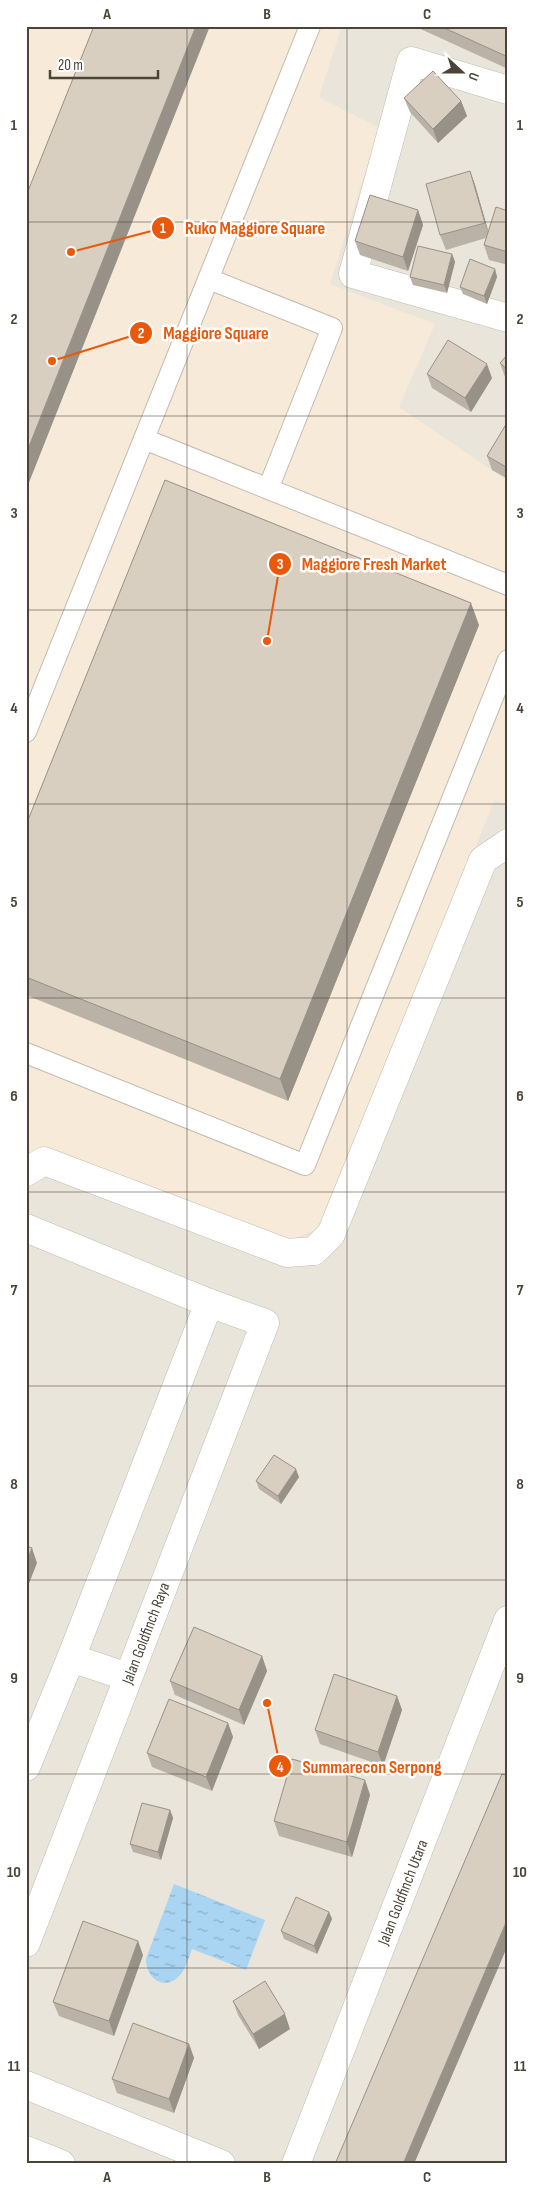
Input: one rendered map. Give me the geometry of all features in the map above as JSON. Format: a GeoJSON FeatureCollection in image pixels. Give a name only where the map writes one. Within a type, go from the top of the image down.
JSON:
{"type":"FeatureCollection","features":[{"type":"Feature","properties":{"kind":"street"},"geometry":{"type":"LineString","coordinates":[[508,90],[411,61],[353,274],[508,318]]}},
{"type":"Feature","properties":{"kind":"street"},"geometry":{"type":"LineString","coordinates":[[26,1172],[44,1161],[287,1253],[314,1251],[331,1234],[482,860],[508,843]]}},
{"type":"Feature","properties":{"kind":"street"},"geometry":{"type":"LineString","coordinates":[[26,1228],[209,1303],[71,1658],[26,1767]]}},
{"type":"Feature","properties":{"kind":"street","name":"Jalan Goldfinch Raya"},"geometry":{"type":"LineString","coordinates":[[26,1943],[265,1323],[209,1303]]}},
{"type":"Feature","properties":{"kind":"street","name":"Jalan Goldfinch Utara"},"geometry":{"type":"LineString","coordinates":[[296,2164],[508,1620]]}},
{"type":"Feature","properties":{"kind":"street"},"geometry":{"type":"LineString","coordinates":[[71,1658],[128,1677]]}},
{"type":"Feature","properties":{"kind":"street"},"geometry":{"type":"LineString","coordinates":[[26,2085],[221,2164]]}},
{"type":"Feature","properties":{"kind":"street"},"geometry":{"type":"LineString","coordinates":[[26,2150],[61,2164]]}},
{"type":"Feature","properties":{"kind":"lane"},"geometry":{"type":"LineString","coordinates":[[26,732],[310,26]]}},
{"type":"Feature","properties":{"kind":"lane"},"geometry":{"type":"LineString","coordinates":[[209,279],[332,328],[268,489]]}},
{"type":"Feature","properties":{"kind":"lane"},"geometry":{"type":"LineString","coordinates":[[144,439],[508,585]]}},
{"type":"Feature","properties":{"kind":"lane"},"geometry":{"type":"LineString","coordinates":[[26,1054],[305,1165],[508,660]]}},
{"type":"Feature","properties":{"kind":"shaded area"},"geometry":{"type":"Polygon","coordinates":[[[26,26],[508,26],[508,2164],[26,2164],[26,26]]]}},
{"type":"Feature","properties":{"kind":"shaded area"},"geometry":{"type":"Polygon","coordinates":[[[26,26],[342,26],[319,97],[379,128],[330,284],[435,324],[399,407],[508,481],[508,804],[494,801],[324,1226],[286,1242],[41,1149],[26,1155],[26,26]]]}},
{"type":"Feature","properties":{"kind":"water"},"geometry":{"type":"Polygon","coordinates":[[[174,1884],[265,1920],[246,1970],[192,1949],[184,1969],[174,1980],[163,1983],[153,1977],[149,1972],[146,1959],[174,1884]]]}},
{"type":"Feature","properties":{"kind":"building"},"geometry":{"type":"Polygon","coordinates":[[[94,26],[196,26],[26,454],[26,196],[94,26]]]}},
{"type":"Feature","properties":{"kind":"building"},"geometry":{"type":"Polygon","coordinates":[[[440,26],[508,26],[508,57],[440,26]]]}},
{"type":"Feature","properties":{"kind":"building"},"geometry":{"type":"Polygon","coordinates":[[[433,71],[461,101],[433,129],[404,98],[433,71]]]}},
{"type":"Feature","properties":{"kind":"building"},"geometry":{"type":"Polygon","coordinates":[[[470,171],[485,223],[440,235],[426,184],[470,171]]]}},
{"type":"Feature","properties":{"kind":"building"},"geometry":{"type":"Polygon","coordinates":[[[370,195],[418,210],[403,257],[355,241],[370,195]]]}},
{"type":"Feature","properties":{"kind":"building"},"geometry":{"type":"Polygon","coordinates":[[[496,207],[508,211],[508,252],[484,245],[496,207]]]}},
{"type":"Feature","properties":{"kind":"building"},"geometry":{"type":"Polygon","coordinates":[[[418,246],[452,254],[444,285],[410,277],[418,246]]]}},
{"type":"Feature","properties":{"kind":"building"},"geometry":{"type":"Polygon","coordinates":[[[470,259],[495,269],[484,296],[460,287],[470,259]]]}},
{"type":"Feature","properties":{"kind":"building"},"geometry":{"type":"Polygon","coordinates":[[[448,340],[487,364],[465,398],[427,374],[448,340]]]}},
{"type":"Feature","properties":{"kind":"building"},"geometry":{"type":"Polygon","coordinates":[[[508,354],[508,370],[500,363],[508,354]]]}},
{"type":"Feature","properties":{"kind":"building"},"geometry":{"type":"Polygon","coordinates":[[[508,421],[508,468],[487,456],[508,421]]]}},
{"type":"Feature","properties":{"kind":"building"},"geometry":{"type":"Polygon","coordinates":[[[165,480],[471,603],[280,1079],[26,977],[26,825],[165,480]]]}},
{"type":"Feature","properties":{"kind":"building"},"geometry":{"type":"Polygon","coordinates":[[[274,1455],[296,1469],[278,1496],[256,1481],[274,1455]]]}},
{"type":"Feature","properties":{"kind":"building"},"geometry":{"type":"Polygon","coordinates":[[[26,1546],[32,1548],[26,1563],[26,1546]]]}},
{"type":"Feature","properties":{"kind":"building"},"geometry":{"type":"Polygon","coordinates":[[[194,1627],[262,1656],[239,1710],[170,1681],[194,1627]]]}},
{"type":"Feature","properties":{"kind":"building"},"geometry":{"type":"Polygon","coordinates":[[[334,1674],[397,1696],[378,1752],[315,1730],[334,1674]]]}},
{"type":"Feature","properties":{"kind":"building"},"geometry":{"type":"Polygon","coordinates":[[[169,1699],[228,1723],[206,1777],[147,1753],[169,1699]]]}},
{"type":"Feature","properties":{"kind":"building"},"geometry":{"type":"Polygon","coordinates":[[[292,1759],[365,1780],[347,1842],[274,1821],[292,1759]]]}},
{"type":"Feature","properties":{"kind":"building"},"geometry":{"type":"Polygon","coordinates":[[[502,1774],[508,1776],[508,1918],[403,2164],[335,2164],[502,1774]]]}},
{"type":"Feature","properties":{"kind":"building"},"geometry":{"type":"Polygon","coordinates":[[[142,1803],[170,1810],[158,1852],[130,1844],[142,1803]]]}},
{"type":"Feature","properties":{"kind":"building"},"geometry":{"type":"Polygon","coordinates":[[[296,1897],[329,1912],[314,1946],[281,1931],[296,1897]]]}},
{"type":"Feature","properties":{"kind":"building"},"geometry":{"type":"Polygon","coordinates":[[[83,1921],[138,1941],[109,2021],[53,2002],[83,1921]]]}},
{"type":"Feature","properties":{"kind":"building"},"geometry":{"type":"Polygon","coordinates":[[[265,1981],[285,2014],[253,2034],[233,2001],[265,1981]]]}},
{"type":"Feature","properties":{"kind":"building"},"geometry":{"type":"Polygon","coordinates":[[[133,2023],[189,2044],[169,2099],[112,2079],[133,2023]]]}},
{"type":"Feature","properties":{"kind":"place","name":"Ruko Maggiore Square"},"geometry":{"type":"Point","coordinates":[71,252]}},
{"type":"Feature","properties":{"kind":"place","name":"Maggiore Square"},"geometry":{"type":"Point","coordinates":[52,361]}},
{"type":"Feature","properties":{"kind":"place","name":"Maggiore Fresh Market"},"geometry":{"type":"Point","coordinates":[267,641]}},
{"type":"Feature","properties":{"kind":"place","name":"Summarecon Serpong"},"geometry":{"type":"Point","coordinates":[267,1703]}}]}
